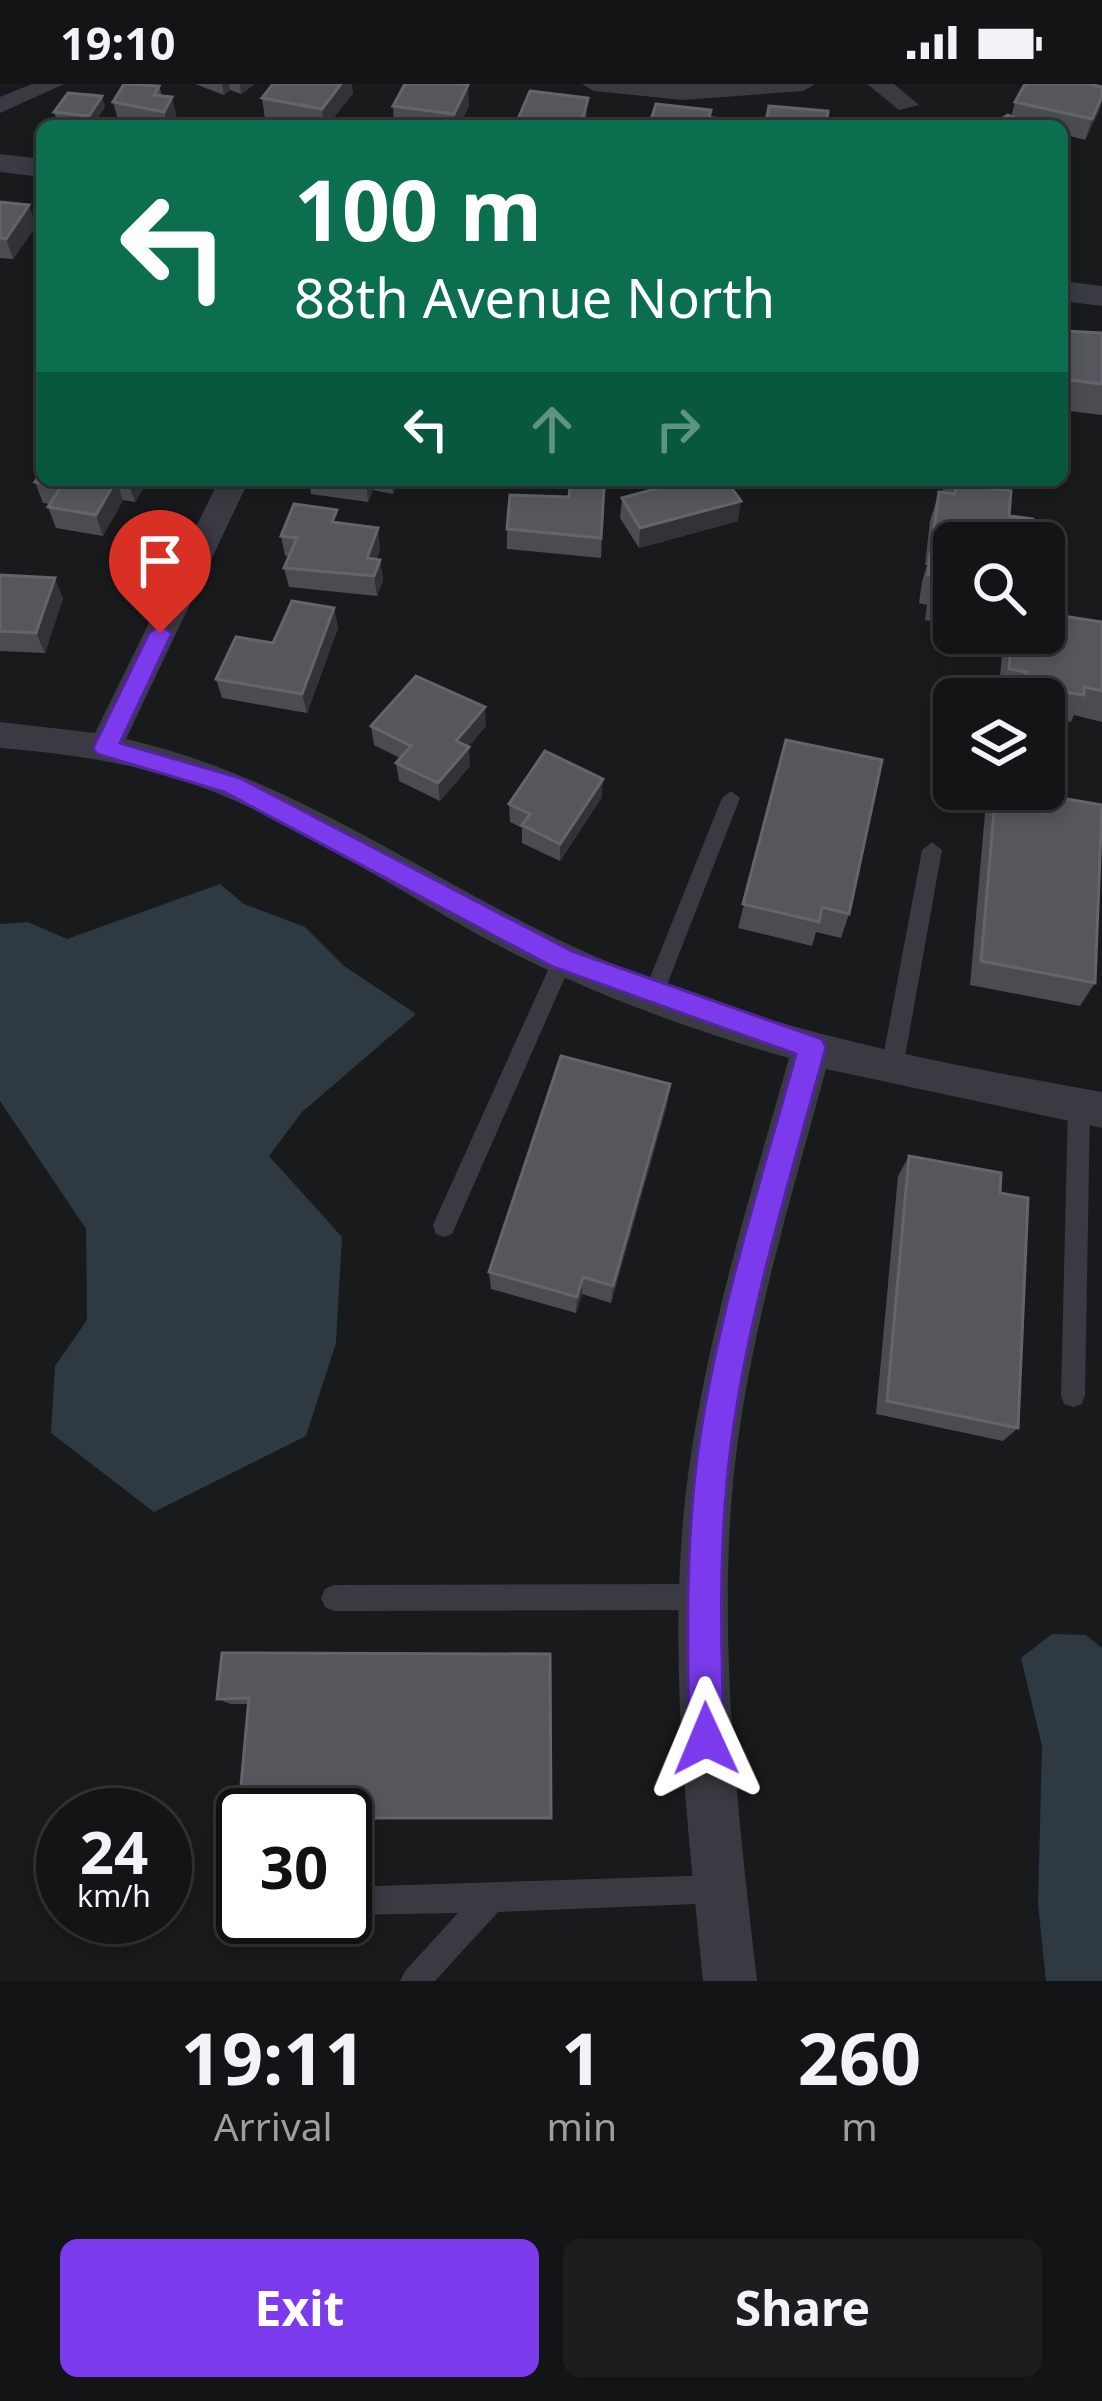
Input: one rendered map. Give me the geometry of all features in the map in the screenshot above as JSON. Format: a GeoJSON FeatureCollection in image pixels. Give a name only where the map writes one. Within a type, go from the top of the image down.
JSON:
{"type":"FeatureCollection","features":[{"type":"Feature","properties":{"kind":"street"},"geometry":{"type":"LineString","coordinates":[[0,106],[52,84]]}},
{"type":"Feature","properties":{"kind":"street"},"geometry":{"type":"LineString","coordinates":[[594,84],[682,93],[803,84]]}},
{"type":"Feature","properties":{"kind":"street"},"geometry":{"type":"LineString","coordinates":[[879,84],[907,105]]}},
{"type":"Feature","properties":{"kind":"street"},"geometry":{"type":"LineString","coordinates":[[0,163],[36,167]]}},
{"type":"Feature","properties":{"kind":"street"},"geometry":{"type":"LineString","coordinates":[[1068,292],[1102,296]]}},
{"type":"Feature","properties":{"kind":"street"},"geometry":{"type":"LineString","coordinates":[[105,748],[231,486]]}},
{"type":"Feature","properties":{"kind":"street"},"geometry":{"type":"LineString","coordinates":[[0,735],[105,748],[232,784],[562,959],[653,994],[812,1047],[1091,1109]]}},
{"type":"Feature","properties":{"kind":"street"},"geometry":{"type":"LineString","coordinates":[[730,1981],[706,1739],[703,1597],[720,1417],[746,1289],[812,1047]]}},
{"type":"Feature","properties":{"kind":"lane"},"geometry":{"type":"LineString","coordinates":[[653,994],[731,798]]}},
{"type":"Feature","properties":{"kind":"lane"},"geometry":{"type":"LineString","coordinates":[[892,1068],[932,850]]}},
{"type":"Feature","properties":{"kind":"lane"},"geometry":{"type":"LineString","coordinates":[[444,1226],[562,959]]}},
{"type":"Feature","properties":{"kind":"lane"},"geometry":{"type":"LineString","coordinates":[[1072,1395],[1091,1109]]}},
{"type":"Feature","properties":{"kind":"lane"},"geometry":{"type":"LineString","coordinates":[[334,1598],[703,1597]]}},
{"type":"Feature","properties":{"kind":"lane"},"geometry":{"type":"LineString","coordinates":[[372,1900],[720,1889]]}},
{"type":"Feature","properties":{"kind":"lane"},"geometry":{"type":"LineString","coordinates":[[416,1981],[492,1898]]}},
{"type":"Feature","properties":{"kind":"shaded area"},"geometry":{"type":"Polygon","coordinates":[[[220,884],[244,904],[305,927],[344,966],[416,1014],[302,1112],[269,1156],[342,1237],[336,1343],[306,1436],[154,1512],[51,1433],[55,1366],[87,1320],[86,1229],[0,1101],[0,924],[28,922],[67,939],[220,884]]]}},
{"type":"Feature","properties":{"kind":"shaded area"},"geometry":{"type":"Polygon","coordinates":[[[1052,1634],[1086,1635],[1102,1648],[1102,1981],[1046,1981],[1038,1904],[1042,1746],[1021,1658],[1052,1634]]]}},
{"type":"Feature","properties":{"kind":"building"},"geometry":{"type":"Polygon","coordinates":[[[124,84],[159,86],[154,95],[172,97],[164,112],[113,102],[124,84]]]}},
{"type":"Feature","properties":{"kind":"building"},"geometry":{"type":"Polygon","coordinates":[[[273,84],[341,84],[322,109],[262,98],[273,84]]]}},
{"type":"Feature","properties":{"kind":"building"},"geometry":{"type":"Polygon","coordinates":[[[405,84],[468,85],[454,114],[393,106],[405,84]]]}},
{"type":"Feature","properties":{"kind":"building"},"geometry":{"type":"Polygon","coordinates":[[[1025,84],[1089,84],[1102,87],[1102,97],[1092,119],[1015,102],[1025,84]]]}},
{"type":"Feature","properties":{"kind":"building"},"geometry":{"type":"Polygon","coordinates":[[[530,91],[588,98],[582,120],[518,120],[530,91]]]}},
{"type":"Feature","properties":{"kind":"building"},"geometry":{"type":"Polygon","coordinates":[[[68,93],[102,96],[89,116],[54,112],[68,93]]]}},
{"type":"Feature","properties":{"kind":"building"},"geometry":{"type":"Polygon","coordinates":[[[656,104],[711,110],[709,118],[714,118],[714,120],[651,120],[656,104]]]}},
{"type":"Feature","properties":{"kind":"building"},"geometry":{"type":"Polygon","coordinates":[[[769,106],[828,111],[827,120],[766,120],[769,106]]]}},
{"type":"Feature","properties":{"kind":"building"},"geometry":{"type":"Polygon","coordinates":[[[0,202],[29,205],[6,239],[0,238],[0,202]]]}},
{"type":"Feature","properties":{"kind":"building"},"geometry":{"type":"Polygon","coordinates":[[[1068,331],[1102,333],[1102,384],[1068,380],[1068,331]]]}},
{"type":"Feature","properties":{"kind":"building"},"geometry":{"type":"Polygon","coordinates":[[[56,486],[113,486],[96,515],[48,507],[61,487],[56,486]]]}},
{"type":"Feature","properties":{"kind":"building"},"geometry":{"type":"Polygon","coordinates":[[[570,486],[604,487],[601,538],[507,529],[510,495],[569,497],[570,486]]]}},
{"type":"Feature","properties":{"kind":"building"},"geometry":{"type":"Polygon","coordinates":[[[666,486],[730,486],[741,501],[640,528],[622,498],[666,486]]]}},
{"type":"Feature","properties":{"kind":"building"},"geometry":{"type":"Polygon","coordinates":[[[956,486],[1011,491],[1009,516],[1033,522],[935,522],[939,492],[955,494],[956,486]]]}},
{"type":"Feature","properties":{"kind":"building"},"geometry":{"type":"Polygon","coordinates":[[[294,504],[337,510],[332,522],[378,528],[367,558],[380,560],[374,576],[284,568],[297,538],[281,536],[294,504]]]}},
{"type":"Feature","properties":{"kind":"building"},"geometry":{"type":"Polygon","coordinates":[[[0,575],[55,578],[36,633],[0,631],[0,575]]]}},
{"type":"Feature","properties":{"kind":"building"},"geometry":{"type":"Polygon","coordinates":[[[292,601],[334,608],[302,694],[216,679],[236,637],[273,643],[292,601]]]}},
{"type":"Feature","properties":{"kind":"building"},"geometry":{"type":"Polygon","coordinates":[[[1065,616],[1102,622],[1102,691],[1084,687],[1084,695],[1065,692],[1065,678],[1026,678],[1026,672],[1009,669],[1010,654],[1065,654],[1065,616]]]}},
{"type":"Feature","properties":{"kind":"building"},"geometry":{"type":"Polygon","coordinates":[[[416,676],[485,707],[456,741],[469,747],[438,783],[396,763],[411,746],[371,726],[416,676]]]}},
{"type":"Feature","properties":{"kind":"building"},"geometry":{"type":"Polygon","coordinates":[[[786,740],[882,760],[849,914],[822,907],[819,922],[743,904],[786,740]]]}},
{"type":"Feature","properties":{"kind":"building"},"geometry":{"type":"Polygon","coordinates":[[[545,751],[603,779],[560,844],[522,825],[530,814],[509,804],[545,751]]]}},
{"type":"Feature","properties":{"kind":"building"},"geometry":{"type":"Polygon","coordinates":[[[1065,799],[1102,805],[1095,983],[981,961],[994,810],[1065,810],[1065,799]]]}},
{"type":"Feature","properties":{"kind":"building"},"geometry":{"type":"Polygon","coordinates":[[[561,1056],[670,1084],[613,1286],[583,1277],[577,1297],[489,1272],[561,1056]]]}},
{"type":"Feature","properties":{"kind":"building"},"geometry":{"type":"Polygon","coordinates":[[[909,1156],[1001,1173],[1000,1193],[1028,1198],[1018,1428],[887,1401],[909,1156]]]}},
{"type":"Feature","properties":{"kind":"building"},"geometry":{"type":"Polygon","coordinates":[[[222,1653],[550,1654],[551,1818],[372,1818],[372,1788],[241,1788],[249,1698],[217,1699],[222,1653]]]}},
{"type":"Feature","properties":{"kind":"route"},"geometry":{"type":"LineString","coordinates":[[160,633],[105,748],[232,784],[562,959],[812,1047],[746,1289],[716,1438],[703,1597],[706,1739]]}}]}
